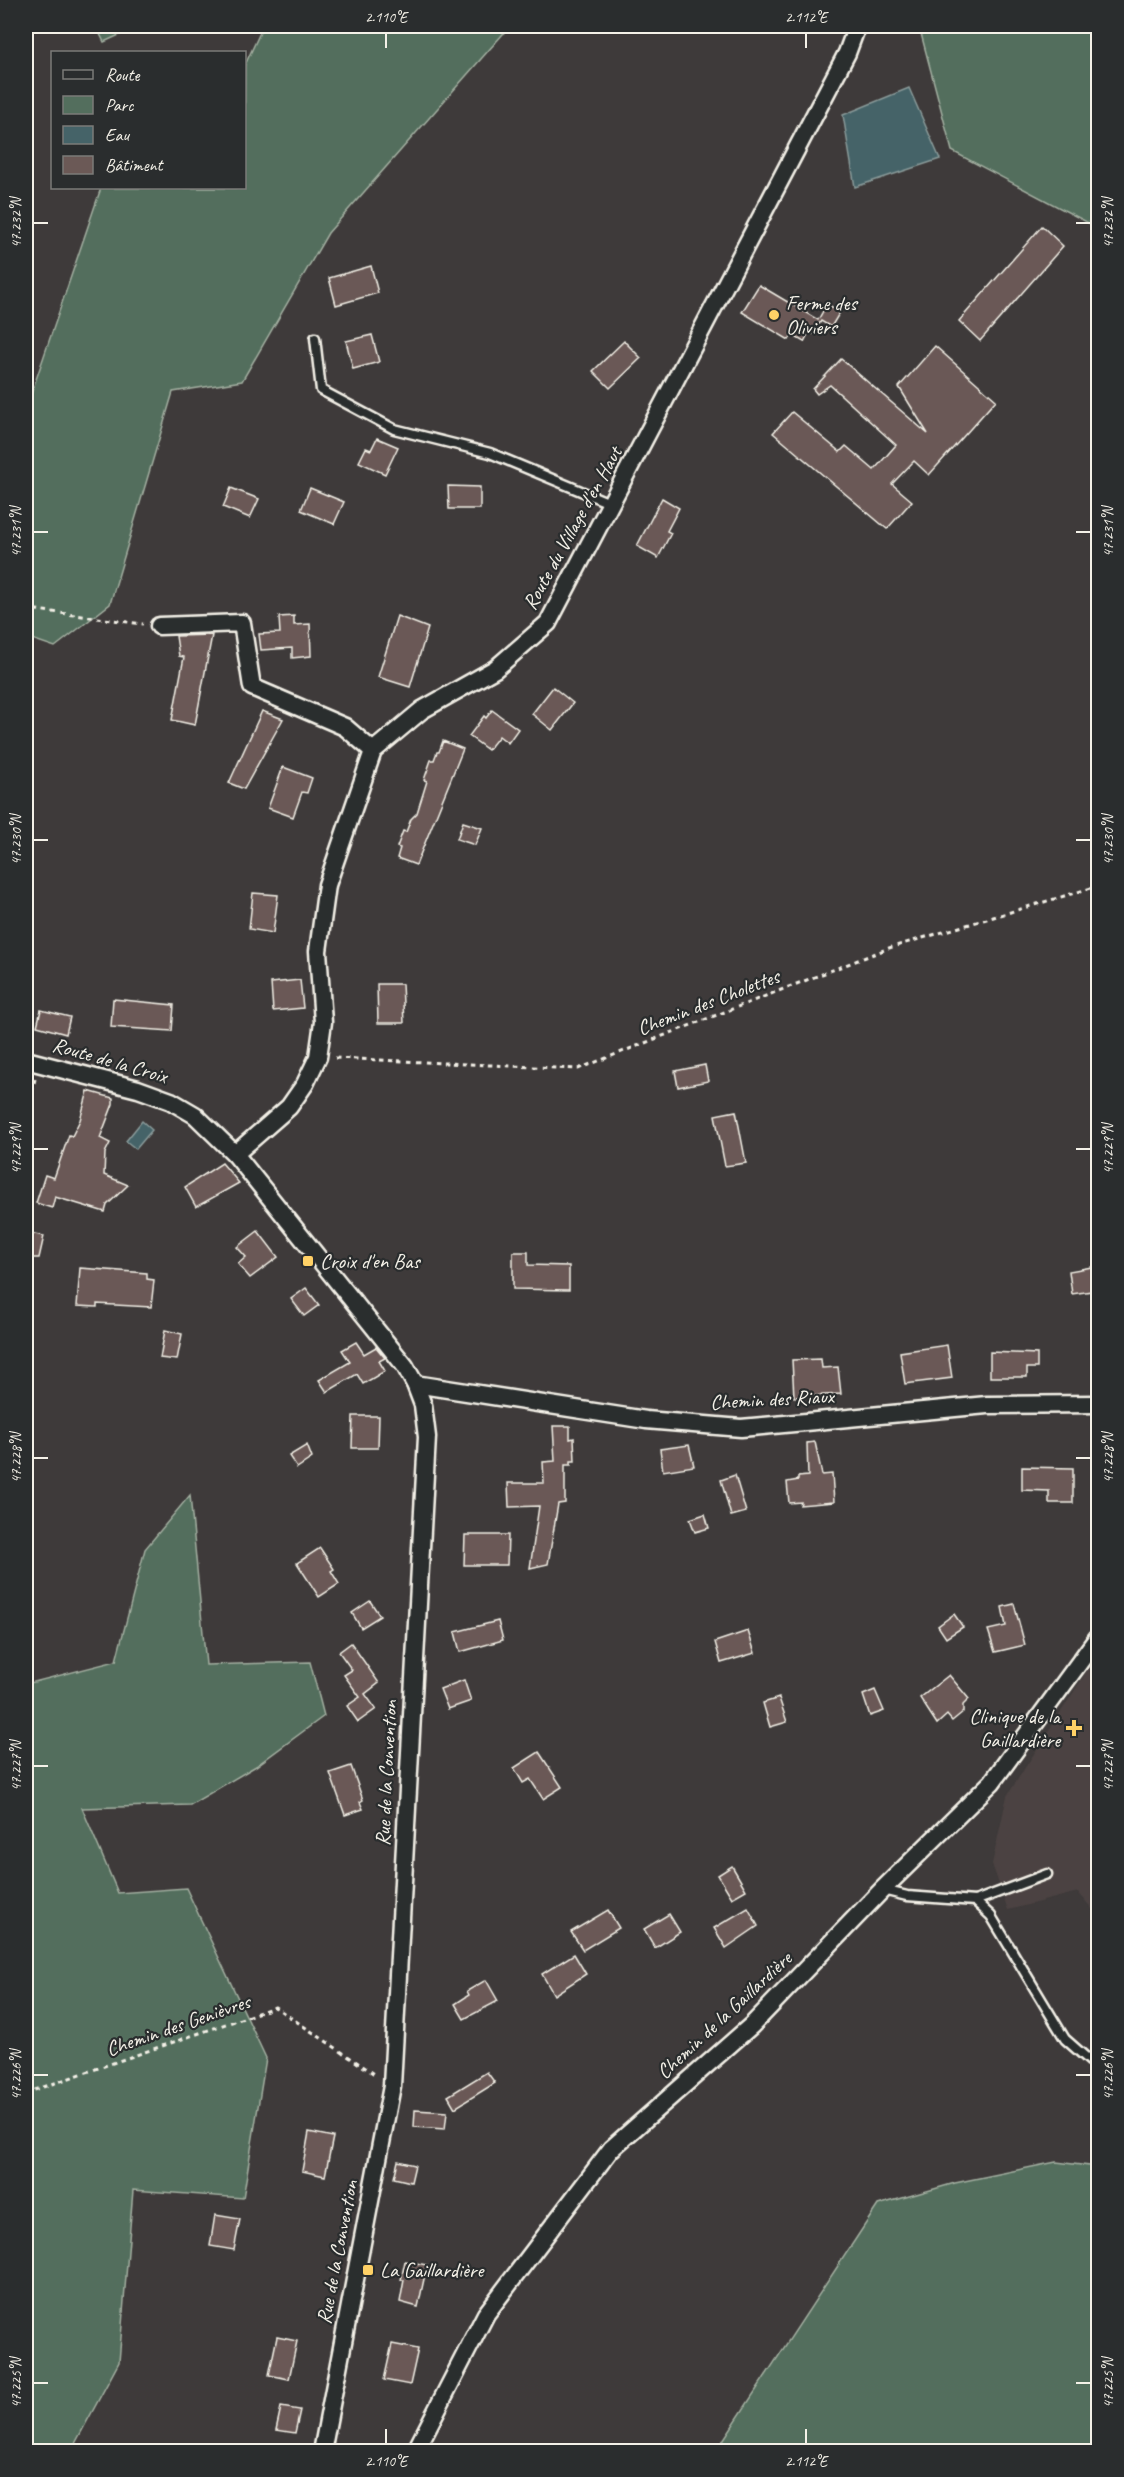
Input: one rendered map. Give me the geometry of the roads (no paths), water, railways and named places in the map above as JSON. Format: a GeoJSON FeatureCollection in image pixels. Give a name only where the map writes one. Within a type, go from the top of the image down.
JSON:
{"type":"FeatureCollection","features":[{"type":"Feature","properties":{"kind":"street","name":"Route du Village d'en Haut"},"geometry":{"type":"LineString","coordinates":[[373,751],[422,710],[495,669],[548,623],[847,53],[857,26]]}},
{"type":"Feature","properties":{"kind":"street"},"geometry":{"type":"LineString","coordinates":[[159,626],[242,623],[252,687],[345,727],[373,751],[327,885],[318,951],[323,1022],[318,1057],[305,1084],[289,1107],[235,1154]]}},
{"type":"Feature","properties":{"kind":"street","name":"Route de la Croix"},"geometry":{"type":"LineString","coordinates":[[32,1061],[138,1089],[171,1101],[195,1115],[235,1154]]}},
{"type":"Feature","properties":{"kind":"street","name":"Rue de la Convention"},"geometry":{"type":"LineString","coordinates":[[235,1154],[388,1345],[415,1384],[423,1404],[427,1437],[392,2086],[322,2451]]}},
{"type":"Feature","properties":{"kind":"street","name":"Chemin des Riaux"},"geometry":{"type":"LineString","coordinates":[[415,1384],[646,1420],[741,1428],[987,1404],[1098,1404]]}},
{"type":"Feature","properties":{"kind":"street","name":"Chemin de la Gaillardière"},"geometry":{"type":"LineString","coordinates":[[415,2451],[486,2314],[611,2149],[752,2025],[882,1890],[992,1782],[1097,1643]]}},
{"type":"Feature","properties":{"kind":"lane"},"geometry":{"type":"LineString","coordinates":[[315,338],[321,390],[394,429],[490,453],[612,504]]}},
{"type":"Feature","properties":{"kind":"lane"},"geometry":{"type":"LineString","coordinates":[[882,1890],[907,1896],[975,1901],[1047,1874]]}},
{"type":"Feature","properties":{"kind":"lane"},"geometry":{"type":"LineString","coordinates":[[975,1901],[991,1916],[1065,2039],[1098,2068]]}},
{"type":"Feature","properties":{"kind":"water"},"geometry":{"type":"Polygon","coordinates":[[[909,88],[940,159],[855,187],[843,115],[909,88]]]}},
{"type":"Feature","properties":{"kind":"water"},"geometry":{"type":"Polygon","coordinates":[[[142,1121],[152,1130],[136,1149],[126,1141],[142,1121]]]}},
{"type":"Feature","properties":{"kind":"place","name":"Ferme des Oliviers"},"geometry":{"type":"Point","coordinates":[774,315]}},
{"type":"Feature","properties":{"kind":"place","name":"Croix d'en Bas"},"geometry":{"type":"Point","coordinates":[308,1261]}},
{"type":"Feature","properties":{"kind":"place","name":"Clinique de la Gaillardière"},"geometry":{"type":"Point","coordinates":[1074,1728]}},
{"type":"Feature","properties":{"kind":"place","name":"La Gaillardière"},"geometry":{"type":"Point","coordinates":[368,2270]}}]}
